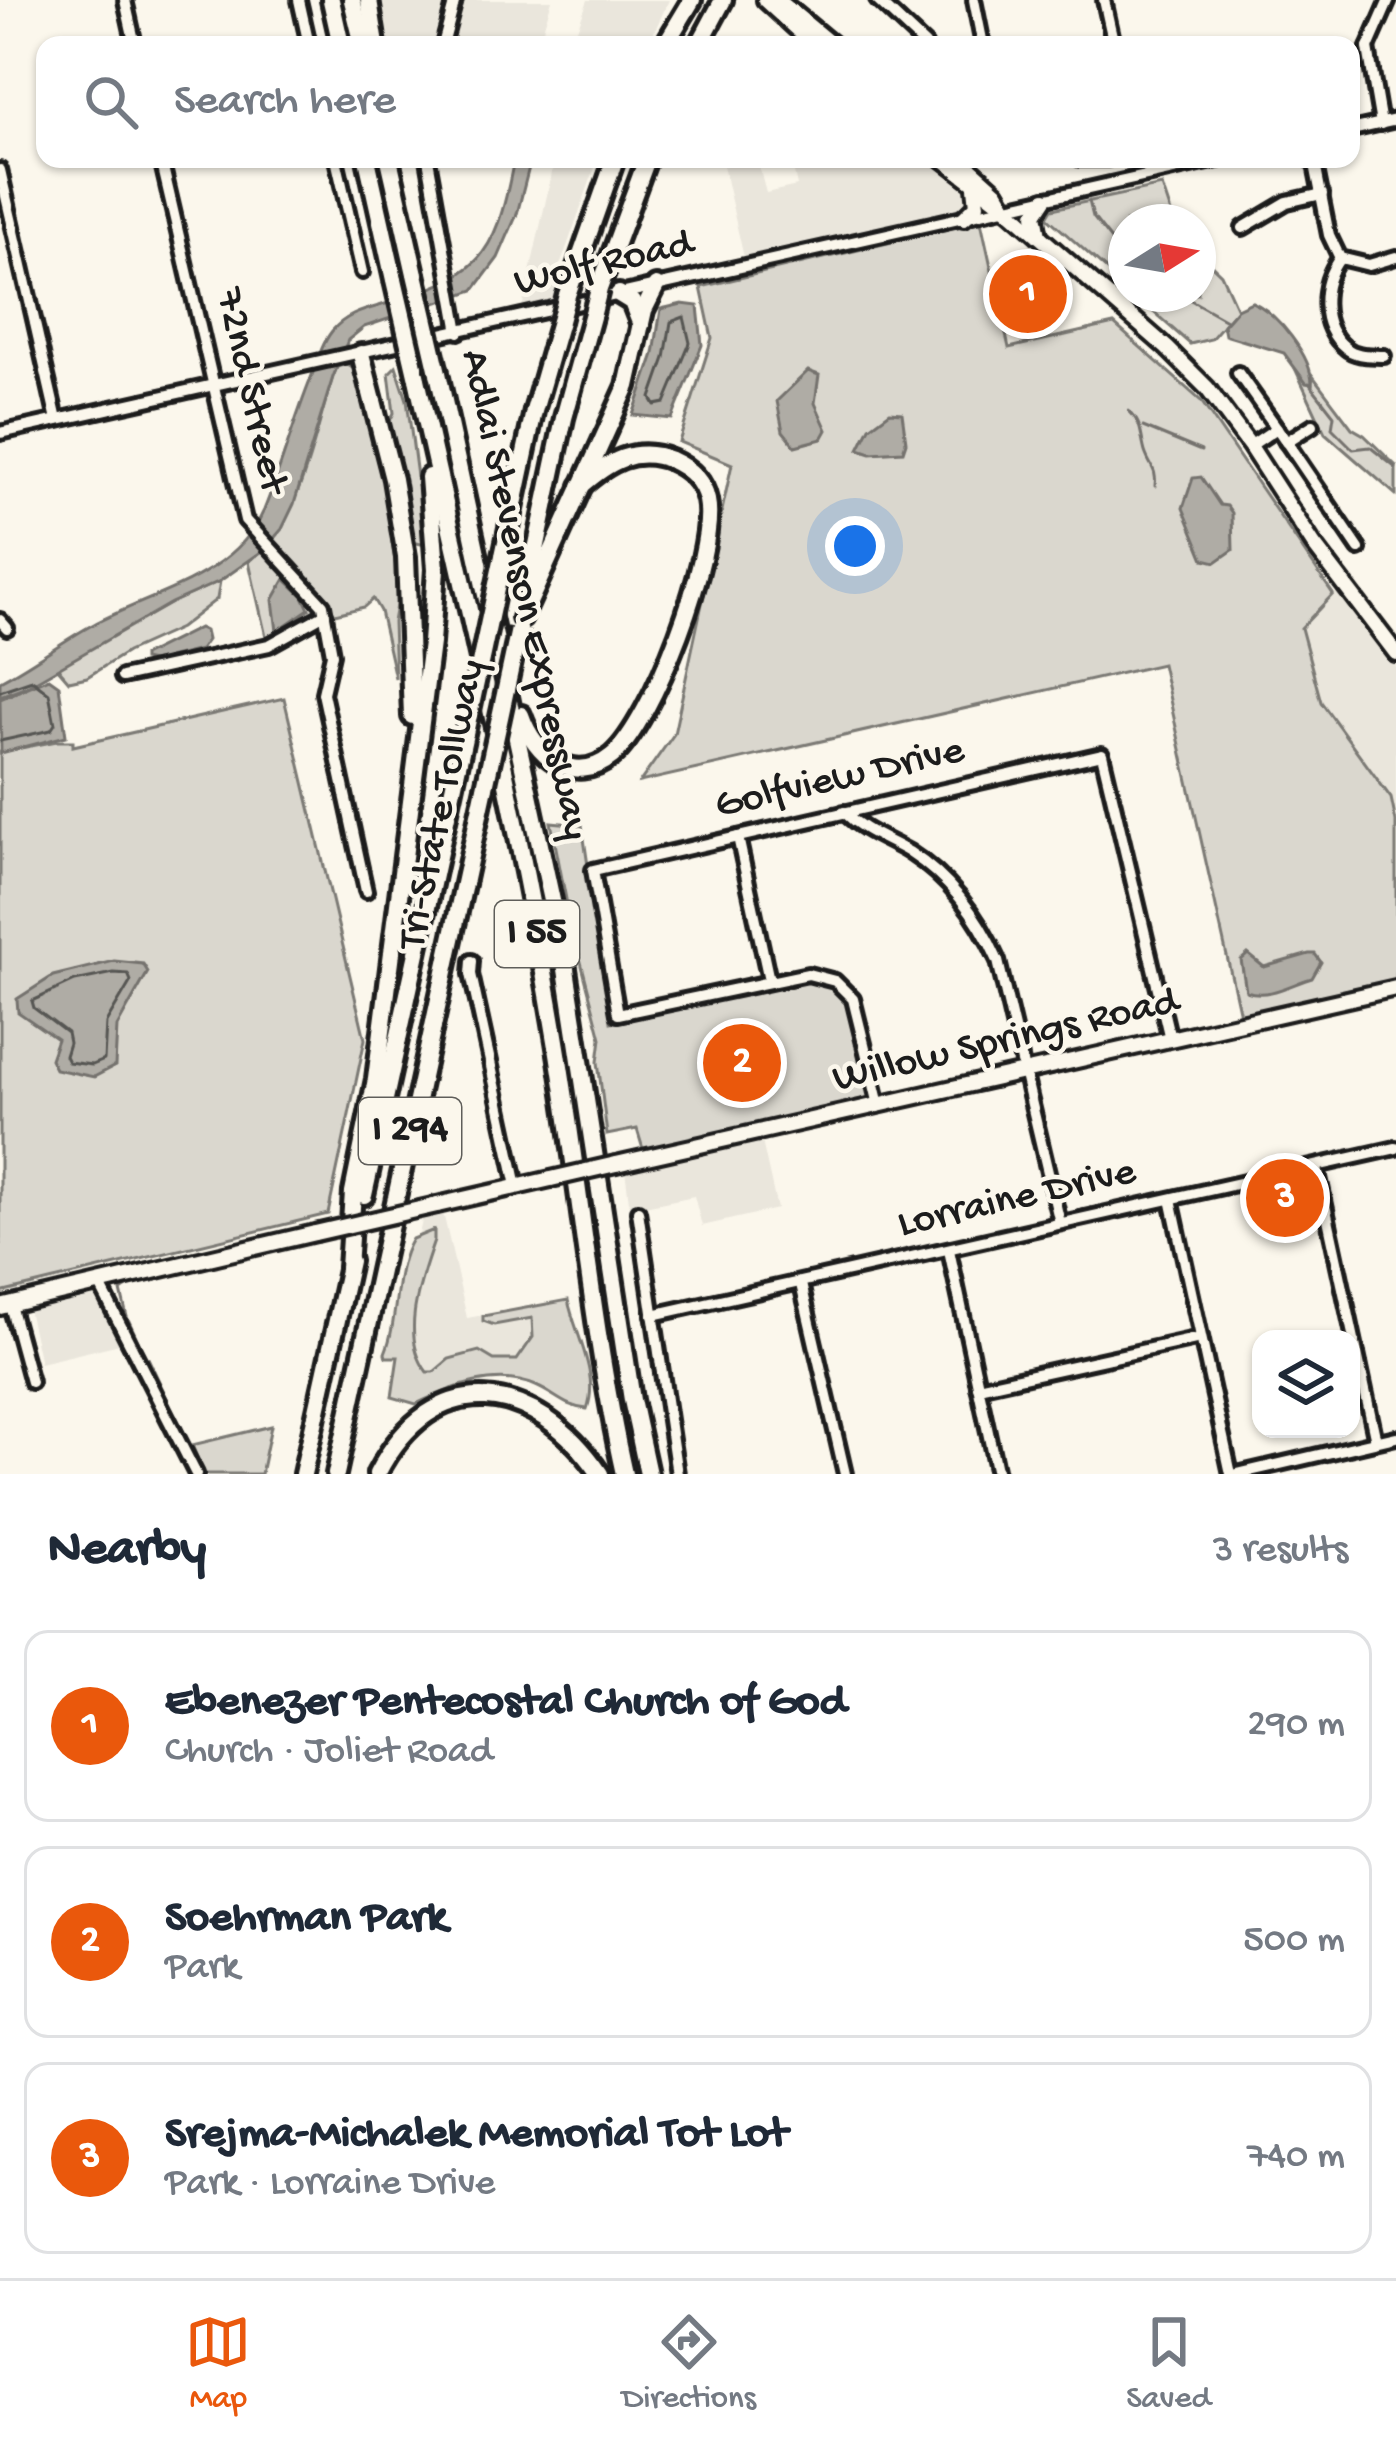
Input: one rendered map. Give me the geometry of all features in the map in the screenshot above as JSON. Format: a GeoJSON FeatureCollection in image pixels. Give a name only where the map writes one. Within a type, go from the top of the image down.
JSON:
{"type":"FeatureCollection","features":[{"type":"Feature","properties":{"kind":"highway"},"geometry":{"type":"LineString","coordinates":[[331,0],[339,36]]}},
{"type":"Feature","properties":{"kind":"highway"},"geometry":{"type":"LineString","coordinates":[[352,0],[360,36]]}},
{"type":"Feature","properties":{"kind":"highway"},"geometry":{"type":"LineString","coordinates":[[369,0],[375,36]]}},
{"type":"Feature","properties":{"kind":"highway"},"geometry":{"type":"LineString","coordinates":[[670,36],[692,0]]}},
{"type":"Feature","properties":{"kind":"highway"},"geometry":{"type":"LineString","coordinates":[[704,36],[723,0]]}},
{"type":"Feature","properties":{"kind":"highway"},"geometry":{"type":"LineString","coordinates":[[779,0],[815,36]]}},
{"type":"Feature","properties":{"kind":"highway","name":"Adlai Stevenson Expressway"},"geometry":{"type":"LineString","coordinates":[[369,168],[517,819],[556,1044],[588,1279],[624,1474]]}},
{"type":"Feature","properties":{"kind":"highway","name":"Adlai Stevenson Expressway"},"geometry":{"type":"LineString","coordinates":[[393,168],[564,956],[632,1400],[648,1474]]}},
{"type":"Feature","properties":{"kind":"highway","name":"Tri-State Tollway"},"geometry":{"type":"LineString","coordinates":[[303,1474],[535,411],[567,296],[612,168]]}},
{"type":"Feature","properties":{"kind":"highway","name":"Tri-State Tollway"},"geometry":{"type":"LineString","coordinates":[[336,1474],[560,437],[599,289],[644,168]]}},
{"type":"Feature","properties":{"kind":"highway"},"geometry":{"type":"LineString","coordinates":[[520,623],[626,386],[656,286]]}},
{"type":"Feature","properties":{"kind":"highway"},"geometry":{"type":"LineString","coordinates":[[619,294],[632,302],[641,326]]}},
{"type":"Feature","properties":{"kind":"highway"},"geometry":{"type":"LineString","coordinates":[[355,355],[393,479],[406,557],[412,644],[410,795]]}},
{"type":"Feature","properties":{"kind":"highway"},"geometry":{"type":"LineString","coordinates":[[348,1268],[353,1192],[376,1079],[431,643],[436,569],[421,399]]}},
{"type":"Feature","properties":{"kind":"highway"},"geometry":{"type":"LineString","coordinates":[[497,642],[524,724],[550,760],[570,768],[590,767],[608,760],[622,747],[655,688],[684,620],[707,531],[708,504],[692,472],[654,454],[630,455],[605,465],[580,486]]}},
{"type":"Feature","properties":{"kind":"highway"},"geometry":{"type":"LineString","coordinates":[[377,1474],[410,1425],[440,1406],[478,1397],[512,1402],[550,1419],[568,1433],[599,1474]]}},
{"type":"Feature","properties":{"kind":"main road"},"geometry":{"type":"LineString","coordinates":[[765,0],[812,36]]}},
{"type":"Feature","properties":{"kind":"main road"},"geometry":{"type":"LineString","coordinates":[[953,168],[1007,208],[1207,388],[1314,545],[1396,653]]}},
{"type":"Feature","properties":{"kind":"main road"},"geometry":{"type":"LineString","coordinates":[[970,168],[1007,208]]}},
{"type":"Feature","properties":{"kind":"main road"},"geometry":{"type":"LineString","coordinates":[[964,218],[977,205],[975,187]]}},
{"type":"Feature","properties":{"kind":"main road"},"geometry":{"type":"LineString","coordinates":[[1039,236],[1035,214],[1046,199]]}},
{"type":"Feature","properties":{"kind":"main road","name":"Willow Springs Road"},"geometry":{"type":"LineString","coordinates":[[5,1306],[1396,988]]}},
{"type":"Feature","properties":{"kind":"street"},"geometry":{"type":"LineString","coordinates":[[125,0],[133,36]]}},
{"type":"Feature","properties":{"kind":"street"},"geometry":{"type":"LineString","coordinates":[[299,0],[307,36]]}},
{"type":"Feature","properties":{"kind":"street"},"geometry":{"type":"LineString","coordinates":[[445,36],[455,0]]}},
{"type":"Feature","properties":{"kind":"street"},"geometry":{"type":"LineString","coordinates":[[878,0],[916,36]]}},
{"type":"Feature","properties":{"kind":"street"},"geometry":{"type":"LineString","coordinates":[[974,0],[981,36]]}},
{"type":"Feature","properties":{"kind":"street"},"geometry":{"type":"LineString","coordinates":[[1104,0],[1112,36]]}},
{"type":"Feature","properties":{"kind":"street"},"geometry":{"type":"LineString","coordinates":[[1381,124],[1368,49],[1389,0]]}},
{"type":"Feature","properties":{"kind":"street"},"geometry":{"type":"LineString","coordinates":[[1360,49],[1368,49]]}},
{"type":"Feature","properties":{"kind":"street"},"geometry":{"type":"LineString","coordinates":[[1360,128],[1396,120]]}},
{"type":"Feature","properties":{"kind":"street","name":"72nd Street"},"geometry":{"type":"LineString","coordinates":[[163,168],[245,520],[317,594],[326,614]]}},
{"type":"Feature","properties":{"kind":"street"},"geometry":{"type":"LineString","coordinates":[[338,168],[362,272]]}},
{"type":"Feature","properties":{"kind":"street"},"geometry":{"type":"LineString","coordinates":[[429,168],[459,332]]}},
{"type":"Feature","properties":{"kind":"street"},"geometry":{"type":"LineString","coordinates":[[1095,168],[1099,186]]}},
{"type":"Feature","properties":{"kind":"street","name":"Wolf Road"},"geometry":{"type":"LineString","coordinates":[[0,433],[1181,168]]}},
{"type":"Feature","properties":{"kind":"street"},"geometry":{"type":"LineString","coordinates":[[1316,168],[1329,235],[1340,258]]}},
{"type":"Feature","properties":{"kind":"street"},"geometry":{"type":"LineString","coordinates":[[0,170],[57,420]]}},
{"type":"Feature","properties":{"kind":"street"},"geometry":{"type":"LineString","coordinates":[[1244,228],[1286,202],[1322,194]]}},
{"type":"Feature","properties":{"kind":"street"},"geometry":{"type":"LineString","coordinates":[[1340,258],[1369,265],[1396,257]]}},
{"type":"Feature","properties":{"kind":"street"},"geometry":{"type":"LineString","coordinates":[[1340,258],[1328,273],[1324,293],[1333,331],[1346,348],[1361,355],[1384,356]]}},
{"type":"Feature","properties":{"kind":"street"},"geometry":{"type":"LineString","coordinates":[[1238,373],[1359,549]]}},
{"type":"Feature","properties":{"kind":"street"},"geometry":{"type":"LineString","coordinates":[[1286,442],[1312,425]]}},
{"type":"Feature","properties":{"kind":"street"},"geometry":{"type":"LineString","coordinates":[[1250,446],[1277,428]]}},
{"type":"Feature","properties":{"kind":"street"},"geometry":{"type":"LineString","coordinates":[[122,677],[278,643],[326,614],[332,654],[323,692],[366,891]]}},
{"type":"Feature","properties":{"kind":"street","name":"Golfview Drive"},"geometry":{"type":"LineString","coordinates":[[770,980],[618,1013],[593,870],[1102,754],[1170,1039]]}},
{"type":"Feature","properties":{"kind":"street"},"geometry":{"type":"LineString","coordinates":[[844,812],[862,830],[907,851],[936,872],[963,898],[985,931],[998,961],[1060,1223]]}},
{"type":"Feature","properties":{"kind":"street"},"geometry":{"type":"LineString","coordinates":[[738,837],[770,980],[818,975],[844,987],[857,1011],[879,1105]]}},
{"type":"Feature","properties":{"kind":"street"},"geometry":{"type":"LineString","coordinates":[[472,961],[517,1186]]}},
{"type":"Feature","properties":{"kind":"street","name":"Lorraine Drive"},"geometry":{"type":"LineString","coordinates":[[653,1315],[1396,1148]]}},
{"type":"Feature","properties":{"kind":"street"},"geometry":{"type":"LineString","coordinates":[[1317,1168],[1376,1441]]}},
{"type":"Feature","properties":{"kind":"street"},"geometry":{"type":"LineString","coordinates":[[1171,1199],[1234,1474],[1396,1436]]}},
{"type":"Feature","properties":{"kind":"street"},"geometry":{"type":"LineString","coordinates":[[638,1211],[677,1474]]}},
{"type":"Feature","properties":{"kind":"street"},"geometry":{"type":"LineString","coordinates":[[949,1250],[997,1474]]}},
{"type":"Feature","properties":{"kind":"street"},"geometry":{"type":"LineString","coordinates":[[801,1284],[845,1474]]}},
{"type":"Feature","properties":{"kind":"street"},"geometry":{"type":"LineString","coordinates":[[100,1285],[196,1474]]}},
{"type":"Feature","properties":{"kind":"street"},"geometry":{"type":"LineString","coordinates":[[5,1306],[31,1382]]}},
{"type":"Feature","properties":{"kind":"street"},"geometry":{"type":"LineString","coordinates":[[978,1387],[1201,1338]]}},
{"type":"Feature","properties":{"kind":"shaded area"},"geometry":{"type":"Polygon","coordinates":[[[380,0],[552,0],[541,36],[387,36],[380,0]]]}},
{"type":"Feature","properties":{"kind":"shaded area"},"geometry":{"type":"Polygon","coordinates":[[[588,0],[669,0],[652,36],[574,36],[588,0]]]}},
{"type":"Feature","properties":{"kind":"shaded area"},"geometry":{"type":"Polygon","coordinates":[[[553,168],[595,168],[555,280],[556,304],[521,313],[553,168]]]}},
{"type":"Feature","properties":{"kind":"shaded area"},"geometry":{"type":"Polygon","coordinates":[[[723,168],[759,168],[766,193],[797,186],[793,168],[947,168],[975,198],[960,211],[745,262],[723,168]]]}},
{"type":"Feature","properties":{"kind":"shaded area"},"geometry":{"type":"Polygon","coordinates":[[[1162,186],[1168,204],[1108,204],[1108,271],[1047,217],[1052,209],[1162,186]]]}},
{"type":"Feature","properties":{"kind":"shaded area"},"geometry":{"type":"Polygon","coordinates":[[[981,221],[1009,348],[1114,324],[1201,401],[1333,594],[1301,628],[1321,702],[1391,798],[1396,822],[1396,979],[1240,1015],[1162,664],[640,782],[674,734],[732,464],[679,442],[712,338],[701,287],[981,221]]]}},
{"type":"Feature","properties":{"kind":"shaded area"},"geometry":{"type":"Polygon","coordinates":[[[1216,269],[1237,309],[1211,339],[1190,344],[1154,312],[1216,312],[1216,269]]]}},
{"type":"Feature","properties":{"kind":"shaded area"},"geometry":{"type":"Polygon","coordinates":[[[346,364],[359,372],[379,457],[399,588],[393,622],[395,678],[373,599],[364,607],[310,620],[267,641],[249,562],[282,524],[294,501],[333,377],[337,367],[346,364]]]}},
{"type":"Feature","properties":{"kind":"shaded area"},"geometry":{"type":"Polygon","coordinates":[[[396,366],[407,400],[426,545],[412,542],[387,426],[394,413],[389,373],[396,366]]]}},
{"type":"Feature","properties":{"kind":"shaded area"},"geometry":{"type":"Polygon","coordinates":[[[1294,366],[1312,384],[1313,376],[1352,428],[1396,466],[1396,495],[1325,433],[1294,366]]]}},
{"type":"Feature","properties":{"kind":"shaded area"},"geometry":{"type":"Polygon","coordinates":[[[220,581],[217,599],[180,628],[87,677],[69,681],[56,666],[171,603],[220,581]]]}},
{"type":"Feature","properties":{"kind":"shaded area"},"geometry":{"type":"Polygon","coordinates":[[[1338,593],[1396,665],[1396,822],[1391,797],[1321,703],[1301,627],[1338,593]]]}},
{"type":"Feature","properties":{"kind":"shaded area"},"geometry":{"type":"Polygon","coordinates":[[[284,698],[365,1039],[328,1214],[0,1293],[0,752],[57,741],[73,741],[73,746],[284,698]]]}},
{"type":"Feature","properties":{"kind":"shaded area"},"geometry":{"type":"Polygon","coordinates":[[[551,822],[582,825],[611,1022],[754,988],[823,982],[844,1000],[852,1015],[864,1051],[869,1098],[767,1125],[643,1149],[637,1129],[607,1135],[598,1062],[601,1038],[551,822]]]}},
{"type":"Feature","properties":{"kind":"shaded area"},"geometry":{"type":"Polygon","coordinates":[[[761,1137],[777,1209],[702,1226],[694,1196],[630,1209],[625,1170],[761,1137]]]}},
{"type":"Feature","properties":{"kind":"shaded area"},"geometry":{"type":"Polygon","coordinates":[[[1310,1172],[1323,1211],[1257,1227],[1248,1185],[1310,1172]]]}},
{"type":"Feature","properties":{"kind":"shaded area"},"geometry":{"type":"Polygon","coordinates":[[[442,1208],[467,1318],[534,1306],[544,1365],[413,1387],[404,1358],[394,1353],[424,1211],[442,1208]]]}},
{"type":"Feature","properties":{"kind":"shaded area"},"geometry":{"type":"Polygon","coordinates":[[[434,1230],[413,1325],[414,1341],[427,1372],[449,1359],[479,1351],[494,1360],[517,1360],[533,1337],[532,1318],[494,1325],[483,1321],[483,1316],[568,1300],[589,1368],[587,1409],[536,1386],[506,1379],[460,1386],[416,1404],[392,1397],[398,1357],[385,1353],[402,1265],[412,1239],[434,1230]]]}},
{"type":"Feature","properties":{"kind":"shaded area"},"geometry":{"type":"Polygon","coordinates":[[[99,1289],[124,1343],[40,1363],[27,1305],[99,1289]]]}},
{"type":"Feature","properties":{"kind":"shaded area"},"geometry":{"type":"Polygon","coordinates":[[[271,1426],[261,1474],[204,1474],[192,1445],[271,1426]]]}},
{"type":"Feature","properties":{"kind":"water"},"geometry":{"type":"Polygon","coordinates":[[[512,168],[529,168],[517,214],[498,258],[474,290],[364,327],[348,340],[294,504],[282,529],[264,550],[220,581],[171,603],[27,686],[0,696],[0,681],[94,624],[190,580],[233,552],[264,510],[319,355],[332,331],[353,315],[460,274],[489,244],[512,168]]]}},
{"type":"Feature","properties":{"kind":"water"},"geometry":{"type":"Polygon","coordinates":[[[1252,302],[1272,315],[1291,337],[1306,361],[1312,384],[1306,383],[1284,353],[1225,335],[1223,325],[1237,309],[1252,302]]]}},
{"type":"Feature","properties":{"kind":"water"},"geometry":{"type":"Polygon","coordinates":[[[698,306],[702,345],[672,419],[633,415],[654,354],[661,309],[698,306]]]}},
{"type":"Feature","properties":{"kind":"water"},"geometry":{"type":"Polygon","coordinates":[[[808,371],[819,375],[815,403],[827,430],[822,439],[795,446],[783,431],[777,401],[808,371]]]}},
{"type":"Feature","properties":{"kind":"water"},"geometry":{"type":"Polygon","coordinates":[[[890,412],[902,413],[903,451],[859,449],[870,427],[890,412]]]}},
{"type":"Feature","properties":{"kind":"water"},"geometry":{"type":"Polygon","coordinates":[[[1201,477],[1220,505],[1232,513],[1233,550],[1216,562],[1204,559],[1183,508],[1193,478],[1201,477]]]}},
{"type":"Feature","properties":{"kind":"water"},"geometry":{"type":"Polygon","coordinates":[[[285,579],[309,609],[277,631],[273,600],[285,579]]]}},
{"type":"Feature","properties":{"kind":"water"},"geometry":{"type":"Polygon","coordinates":[[[199,628],[207,640],[200,650],[143,660],[143,656],[199,628]]]}},
{"type":"Feature","properties":{"kind":"water"},"geometry":{"type":"Polygon","coordinates":[[[49,678],[59,685],[66,736],[1,753],[0,699],[49,678]]]}},
{"type":"Feature","properties":{"kind":"water"},"geometry":{"type":"Polygon","coordinates":[[[1248,954],[1264,967],[1309,954],[1321,962],[1312,978],[1255,993],[1246,991],[1241,960],[1248,954]]]}},
{"type":"Feature","properties":{"kind":"water"},"geometry":{"type":"Polygon","coordinates":[[[114,961],[143,964],[148,972],[117,1027],[115,1066],[94,1077],[55,1069],[50,1059],[57,1039],[18,1012],[17,999],[53,976],[114,961]]]}},
{"type":"Feature","properties":{"kind":"waterway"},"geometry":{"type":"LineString","coordinates":[[1089,201],[1093,217],[1108,236]]}},
{"type":"Feature","properties":{"kind":"waterway"},"geometry":{"type":"LineString","coordinates":[[1212,312],[1226,320]]}},
{"type":"Feature","properties":{"kind":"waterway"},"geometry":{"type":"LineString","coordinates":[[1309,383],[1334,415],[1332,428],[1353,449],[1370,447],[1396,468]]}},
{"type":"Feature","properties":{"kind":"waterway"},"geometry":{"type":"LineString","coordinates":[[1129,411],[1140,428],[1155,486]]}},
{"type":"Feature","properties":{"kind":"waterway"},"geometry":{"type":"LineString","coordinates":[[1143,427],[1201,451]]}},
{"type":"Feature","properties":{"kind":"waterway"},"geometry":{"type":"LineString","coordinates":[[132,1284],[121,1291],[139,1343]]}},
{"type":"Feature","properties":{"kind":"waterway"},"geometry":{"type":"LineString","coordinates":[[148,1358],[172,1409]]}},
{"type":"Feature","properties":{"kind":"place","name":"Ebenezer Pentecostal Church of God"},"geometry":{"type":"Point","coordinates":[1028,294]}},
{"type":"Feature","properties":{"kind":"place","name":"Soehrman Park"},"geometry":{"type":"Point","coordinates":[742,1063]}},
{"type":"Feature","properties":{"kind":"place","name":"Srejma-Michalek Memorial Tot Lot"},"geometry":{"type":"Point","coordinates":[1285,1198]}}]}
